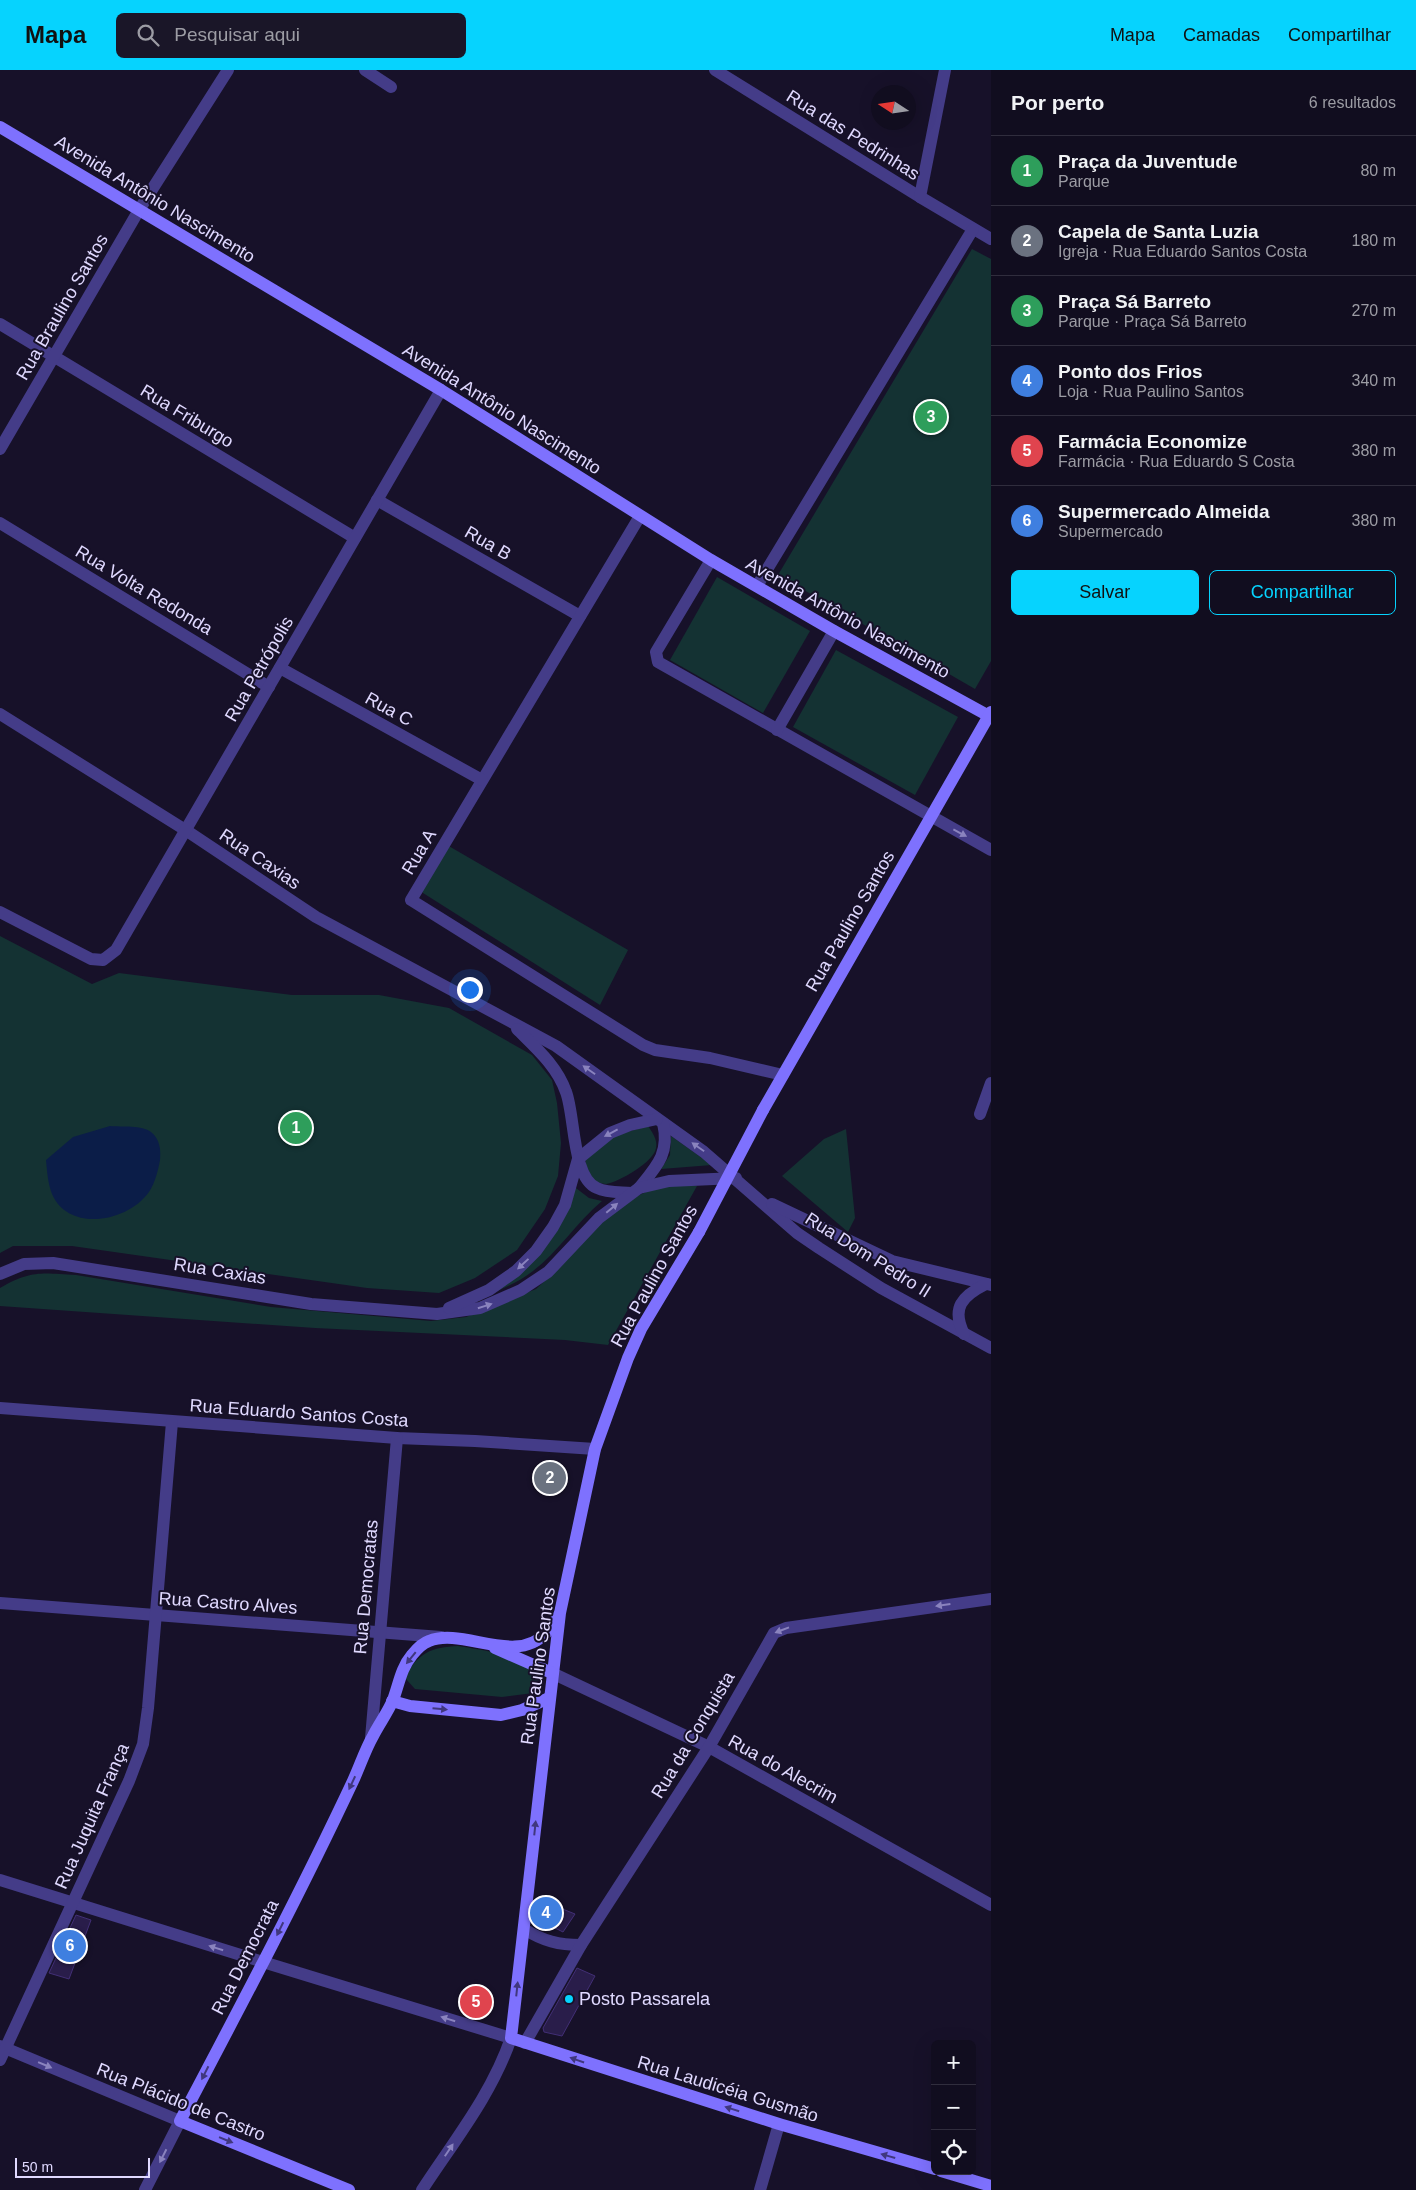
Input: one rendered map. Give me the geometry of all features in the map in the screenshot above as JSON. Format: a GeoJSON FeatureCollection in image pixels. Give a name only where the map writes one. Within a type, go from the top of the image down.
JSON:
{"type":"FeatureCollection","features":[{"type":"Feature","properties":{"kind":"main road","name":"Avenida Antônio Nascimento"},"geometry":{"type":"LineString","coordinates":[[0,126],[441,390],[711,560],[834,632],[990,714]]}},
{"type":"Feature","properties":{"kind":"main road","name":"Rua Paulino Santos"},"geometry":{"type":"LineString","coordinates":[[512,2038],[560,1613],[595,1449],[628,1358],[641,1329],[699,1232],[763,1110],[990,714]]}},
{"type":"Feature","properties":{"kind":"main road"},"geometry":{"type":"LineString","coordinates":[[490,1645],[520,1646],[535,1640],[545,1634],[560,1613]]}},
{"type":"Feature","properties":{"kind":"main road","name":"Rua Democrata"},"geometry":{"type":"LineString","coordinates":[[180,2121],[263,1962],[353,1781],[371,1738],[392,1701],[403,1668],[421,1646],[428,1641],[438,1638],[490,1645]]}},
{"type":"Feature","properties":{"kind":"main road"},"geometry":{"type":"LineString","coordinates":[[490,1645],[552,1673]]}},
{"type":"Feature","properties":{"kind":"main road"},"geometry":{"type":"LineString","coordinates":[[392,1701],[410,1706],[501,1714],[522,1710],[549,1698]]}},
{"type":"Feature","properties":{"kind":"main road","name":"Rua Laudicéia Gusmão"},"geometry":{"type":"LineString","coordinates":[[512,2038],[779,2124],[931,2168]]}},
{"type":"Feature","properties":{"kind":"main road","name":"Rua Plácido de Castro"},"geometry":{"type":"LineString","coordinates":[[180,2121],[349,2190]]}},
{"type":"Feature","properties":{"kind":"main road"},"geometry":{"type":"LineString","coordinates":[[954,2175],[991,2186]]}},
{"type":"Feature","properties":{"kind":"street","name":"Rua Braulino Santos"},"geometry":{"type":"LineString","coordinates":[[0,449],[138,210],[228,70]]}},
{"type":"Feature","properties":{"kind":"street"},"geometry":{"type":"LineString","coordinates":[[365,70],[391,87]]}},
{"type":"Feature","properties":{"kind":"street","name":"Rua das Pedrinhas"},"geometry":{"type":"LineString","coordinates":[[715,70],[991,239]]}},
{"type":"Feature","properties":{"kind":"street"},"geometry":{"type":"LineString","coordinates":[[920,197],[945,70]]}},
{"type":"Feature","properties":{"kind":"street"},"geometry":{"type":"LineString","coordinates":[[757,586],[972,229]]}},
{"type":"Feature","properties":{"kind":"street","name":"Rua Friburgo"},"geometry":{"type":"LineString","coordinates":[[0,324],[355,538]]}},
{"type":"Feature","properties":{"kind":"street","name":"Rua Petrópolis"},"geometry":{"type":"LineString","coordinates":[[0,912],[91,959],[103,960],[116,950],[187,831],[441,390]]}},
{"type":"Feature","properties":{"kind":"street","name":"Rua B"},"geometry":{"type":"LineString","coordinates":[[377,500],[580,616]]}},
{"type":"Feature","properties":{"kind":"street","name":"Rua A"},"geometry":{"type":"LineString","coordinates":[[640,516],[412,901],[643,1045],[655,1050],[710,1058],[783,1075]]}},
{"type":"Feature","properties":{"kind":"street","name":"Rua Volta Redonda"},"geometry":{"type":"LineString","coordinates":[[0,523],[269,687]]}},
{"type":"Feature","properties":{"kind":"street"},"geometry":{"type":"LineString","coordinates":[[711,560],[656,652],[656,659],[660,664],[991,850]]}},
{"type":"Feature","properties":{"kind":"street"},"geometry":{"type":"LineString","coordinates":[[778,730],[834,632]]}},
{"type":"Feature","properties":{"kind":"street","name":"Rua C"},"geometry":{"type":"LineString","coordinates":[[280,668],[482,780]]}},
{"type":"Feature","properties":{"kind":"street","name":"Rua Caxias"},"geometry":{"type":"LineString","coordinates":[[0,714],[187,831],[316,917],[508,1021]]}},
{"type":"Feature","properties":{"kind":"street"},"geometry":{"type":"LineString","coordinates":[[508,1021],[536,1048],[560,1078],[567,1094],[578,1159],[594,1187],[635,1191],[652,1172],[665,1148],[666,1142],[660,1121],[630,1125],[610,1133],[578,1159]]}},
{"type":"Feature","properties":{"kind":"street","name":"Rua Dom Pedro II"},"geometry":{"type":"LineString","coordinates":[[508,1021],[556,1046],[704,1152],[797,1233],[819,1248],[880,1288],[991,1348]]}},
{"type":"Feature","properties":{"kind":"street"},"geometry":{"type":"LineString","coordinates":[[980,1114],[991,1083]]}},
{"type":"Feature","properties":{"kind":"street","name":"Rua Caxias"},"geometry":{"type":"LineString","coordinates":[[438,1314],[489,1290],[516,1271],[536,1251],[560,1216],[578,1159]]}},
{"type":"Feature","properties":{"kind":"street","name":"Rua Caxias"},"geometry":{"type":"LineString","coordinates":[[0,1274],[24,1264],[52,1263],[311,1304],[438,1314],[480,1308],[521,1290],[548,1272],[599,1218],[635,1191],[669,1181],[736,1178]]}},
{"type":"Feature","properties":{"kind":"street"},"geometry":{"type":"LineString","coordinates":[[756,1196],[802,1220],[892,1261],[988,1285]]}},
{"type":"Feature","properties":{"kind":"street"},"geometry":{"type":"LineString","coordinates":[[964,1334],[958,1319],[959,1308],[967,1296],[988,1285]]}},
{"type":"Feature","properties":{"kind":"street","name":"Rua Eduardo Santos Costa"},"geometry":{"type":"LineString","coordinates":[[0,1408],[172,1422],[259,1426],[397,1438],[595,1449]]}},
{"type":"Feature","properties":{"kind":"street","name":"Rua Juquita França"},"geometry":{"type":"LineString","coordinates":[[2,2051],[129,1781],[143,1744],[157,1615],[172,1422]]}},
{"type":"Feature","properties":{"kind":"street","name":"Rua Democratas"},"geometry":{"type":"LineString","coordinates":[[371,1738],[397,1438]]}},
{"type":"Feature","properties":{"kind":"street","name":"Rua da Conquista"},"geometry":{"type":"LineString","coordinates":[[525,2043],[581,1945],[709,1747],[774,1633],[786,1628],[991,1599]]}},
{"type":"Feature","properties":{"kind":"street","name":"Rua Castro Alves"},"geometry":{"type":"LineString","coordinates":[[0,1603],[454,1639]]}},
{"type":"Feature","properties":{"kind":"street","name":"Rua do Alecrim"},"geometry":{"type":"LineString","coordinates":[[552,1673],[709,1747],[991,1905]]}},
{"type":"Feature","properties":{"kind":"street"},"geometry":{"type":"LineString","coordinates":[[0,1880],[512,2038],[504,2061],[486,2094],[422,2190]]}},
{"type":"Feature","properties":{"kind":"street"},"geometry":{"type":"LineString","coordinates":[[524,1929],[539,1939],[553,1944],[581,1945]]}},
{"type":"Feature","properties":{"kind":"street","name":"Rua Plácido de Castro"},"geometry":{"type":"LineString","coordinates":[[2,2051],[180,2121]]}},
{"type":"Feature","properties":{"kind":"street","name":"Rua Democrata"},"geometry":{"type":"LineString","coordinates":[[145,2190],[180,2121]]}},
{"type":"Feature","properties":{"kind":"street"},"geometry":{"type":"LineString","coordinates":[[760,2190],[779,2124]]}},
{"type":"Feature","properties":{"kind":"green space"},"geometry":{"type":"Polygon","coordinates":[[[972,249],[991,259],[991,661],[975,689],[778,575],[972,249]]]}},
{"type":"Feature","properties":{"kind":"green space"},"geometry":{"type":"Polygon","coordinates":[[[717,577],[810,631],[763,713],[670,660],[717,577]]]}},
{"type":"Feature","properties":{"kind":"green space"},"geometry":{"type":"Polygon","coordinates":[[[836,650],[958,717],[915,795],[793,727],[836,650]]]}},
{"type":"Feature","properties":{"kind":"green space"},"geometry":{"type":"Polygon","coordinates":[[[447,845],[628,950],[600,1005],[423,893],[422,890],[447,845]]]}},
{"type":"Feature","properties":{"kind":"green space"},"geometry":{"type":"Polygon","coordinates":[[[0,936],[92,984],[119,973],[292,995],[379,995],[449,1008],[532,1055],[552,1080],[557,1103],[561,1143],[558,1176],[545,1209],[517,1250],[475,1278],[439,1293],[367,1288],[72,1246],[13,1246],[0,1253],[0,936]]]}},
{"type":"Feature","properties":{"kind":"green space"},"geometry":{"type":"Polygon","coordinates":[[[648,1126],[654,1136],[656,1148],[643,1165],[627,1175],[606,1184],[591,1180],[586,1167],[585,1155],[603,1139],[648,1126]]]}},
{"type":"Feature","properties":{"kind":"green space"},"geometry":{"type":"Polygon","coordinates":[[[846,1129],[855,1218],[848,1232],[782,1176],[824,1139],[846,1129]]]}},
{"type":"Feature","properties":{"kind":"green space"},"geometry":{"type":"Polygon","coordinates":[[[671,1136],[712,1165],[661,1169],[670,1155],[671,1136]]]}},
{"type":"Feature","properties":{"kind":"green space"},"geometry":{"type":"Polygon","coordinates":[[[675,1183],[697,1186],[608,1345],[565,1340],[315,1328],[0,1306],[0,1288],[28,1275],[54,1274],[76,1275],[271,1307],[431,1321],[466,1317],[536,1289],[561,1266],[604,1219],[627,1201],[652,1189],[675,1183]]]}},
{"type":"Feature","properties":{"kind":"green space"},"geometry":{"type":"Polygon","coordinates":[[[572,1185],[589,1198],[602,1201],[551,1255],[533,1271],[516,1282],[485,1296],[528,1266],[572,1185]]]}},
{"type":"Feature","properties":{"kind":"green space"},"geometry":{"type":"Polygon","coordinates":[[[458,1646],[489,1651],[524,1661],[538,1671],[542,1683],[533,1693],[502,1697],[415,1689],[405,1678],[420,1657],[426,1653],[440,1648],[458,1646]]]}},
{"type":"Feature","properties":{"kind":"water"},"geometry":{"type":"Polygon","coordinates":[[[110,1126],[142,1128],[151,1132],[156,1138],[160,1149],[160,1160],[153,1185],[140,1202],[114,1216],[99,1219],[71,1214],[60,1206],[52,1194],[46,1160],[73,1137],[110,1126]]]}},
{"type":"Feature","properties":{"kind":"building"},"geometry":{"type":"Polygon","coordinates":[[[540,1900],[575,1914],[563,1932],[535,1918],[540,1900]]]}},
{"type":"Feature","properties":{"kind":"building"},"geometry":{"type":"Polygon","coordinates":[[[76,1915],[91,1920],[69,1979],[49,1973],[76,1915]]]}},
{"type":"Feature","properties":{"kind":"building","name":"Posto Passarela"},"geometry":{"type":"Polygon","coordinates":[[[577,1968],[595,1976],[562,2036],[544,2032],[543,2028],[577,1968]]]}},
{"type":"Feature","properties":{"kind":"place","name":"Praça Sá Barreto"},"geometry":{"type":"Point","coordinates":[931,417]}},
{"type":"Feature","properties":{"kind":"place","name":"Praça da Juventude"},"geometry":{"type":"Point","coordinates":[296,1128]}},
{"type":"Feature","properties":{"kind":"place","name":"Capela de Santa Luzia"},"geometry":{"type":"Point","coordinates":[550,1478]}},
{"type":"Feature","properties":{"kind":"place","name":"Ponto dos Frios"},"geometry":{"type":"Point","coordinates":[546,1913]}},
{"type":"Feature","properties":{"kind":"place","name":"Supermercado Almeida"},"geometry":{"type":"Point","coordinates":[70,1946]}},
{"type":"Feature","properties":{"kind":"place","name":"Posto Passarela"},"geometry":{"type":"Point","coordinates":[569,1999]}},
{"type":"Feature","properties":{"kind":"place","name":"Farmácia Economize"},"geometry":{"type":"Point","coordinates":[476,2002]}}]}
